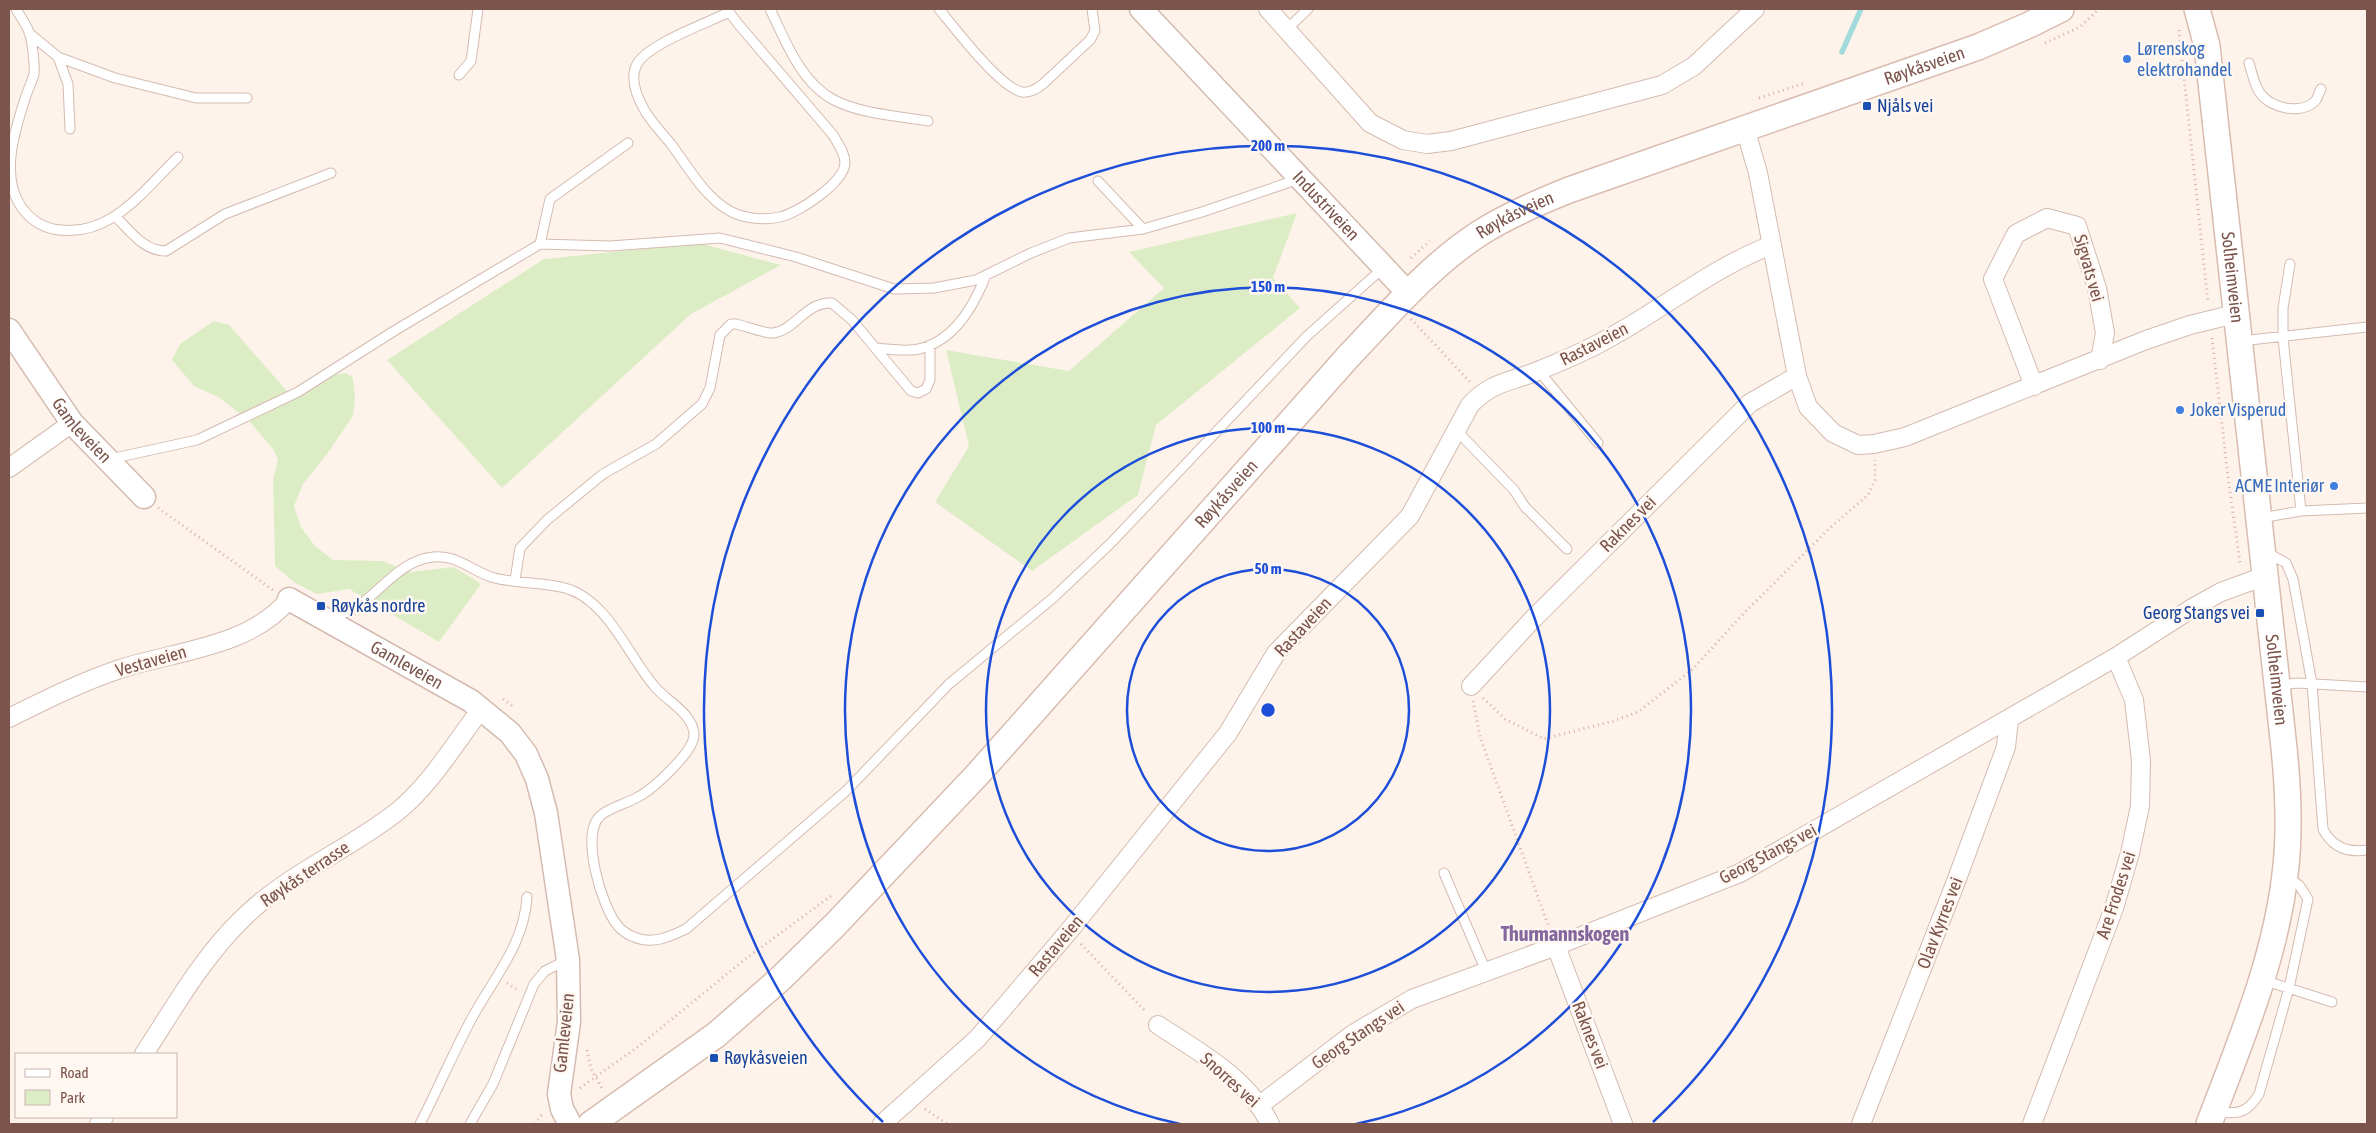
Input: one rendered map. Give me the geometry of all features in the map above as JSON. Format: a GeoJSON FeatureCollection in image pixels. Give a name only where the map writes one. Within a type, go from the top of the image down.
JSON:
{"type":"FeatureCollection","features":[{"type":"Feature","properties":{"kind":"main road","name":"Røykåsveien"},"geometry":{"type":"LineString","coordinates":[[591,1124],[716,1035],[780,978],[835,925],[983,768],[1312,396],[1403,299],[1460,247],[1480,233],[1520,211],[1606,176],[1978,47],[2061,9]]}},
{"type":"Feature","properties":{"kind":"main road","name":"Solheimveien"},"geometry":{"type":"LineString","coordinates":[[2197,9],[2207,46],[2262,550],[2254,580],[2277,686],[2288,792],[2289,830],[2285,877],[2277,925],[2262,979],[2211,1118]]}},
{"type":"Feature","properties":{"kind":"main road","name":"Solheimveien"},"geometry":{"type":"LineString","coordinates":[[2207,46],[2214,9]]}},
{"type":"Feature","properties":{"kind":"street","name":"Industriveien"},"geometry":{"type":"LineString","coordinates":[[1141,9],[1383,268],[1403,299]]}},
{"type":"Feature","properties":{"kind":"street"},"geometry":{"type":"LineString","coordinates":[[1268,9],[1370,123],[1403,140],[1427,144],[1451,141],[1662,85],[1694,66],[1756,9]]}},
{"type":"Feature","properties":{"kind":"street"},"geometry":{"type":"LineString","coordinates":[[1745,128],[1758,173],[1797,376],[1808,407],[1833,433],[1858,445],[1874,444],[1905,437],[2155,337],[2210,319],[2235,314]]}},
{"type":"Feature","properties":{"kind":"street","name":"Sigvats vei"},"geometry":{"type":"LineString","coordinates":[[2034,386],[1994,279],[2016,234],[2046,218],[2077,226],[2099,297],[2105,333],[2100,360]]}},
{"type":"Feature","properties":{"kind":"street","name":"Rastaveien"},"geometry":{"type":"LineString","coordinates":[[882,1124],[977,1038],[1069,931],[1228,733],[1276,652],[1410,516],[1470,405],[1482,392],[1500,382],[1539,371],[1615,335],[1734,262],[1772,245]]}},
{"type":"Feature","properties":{"kind":"street","name":"Gamleveien"},"geometry":{"type":"LineString","coordinates":[[9,330],[72,423],[144,497]]}},
{"type":"Feature","properties":{"kind":"street","name":"Raknes vei"},"geometry":{"type":"LineString","coordinates":[[1471,686],[1531,621],[1750,403],[1797,376]]}},
{"type":"Feature","properties":{"kind":"street"},"geometry":{"type":"LineString","coordinates":[[9,468],[72,423]]}},
{"type":"Feature","properties":{"kind":"street","name":"Georg Stangs vei"},"geometry":{"type":"LineString","coordinates":[[1260,1105],[1353,1034],[1412,999],[1556,946],[1740,873],[2009,719],[2071,681],[2116,657],[2194,607],[2254,580]]}},
{"type":"Feature","properties":{"kind":"street","name":"Gamleveien"},"geometry":{"type":"LineString","coordinates":[[289,599],[457,692],[482,708],[518,743],[537,779],[548,823],[568,960],[569,1022],[559,1094],[562,1109],[570,1124]]}},
{"type":"Feature","properties":{"kind":"street","name":"Vestaveien"},"geometry":{"type":"LineString","coordinates":[[9,718],[65,690],[119,670],[203,647],[257,628],[274,616],[289,599]]}},
{"type":"Feature","properties":{"kind":"street","name":"Are Frodes vei"},"geometry":{"type":"LineString","coordinates":[[2032,1124],[2114,908],[2130,853],[2140,806],[2141,761],[2134,700],[2116,657]]}},
{"type":"Feature","properties":{"kind":"street","name":"Røykås terrasse"},"geometry":{"type":"LineString","coordinates":[[145,1053],[201,967],[242,918],[278,889],[399,810],[435,771],[482,708]]}},
{"type":"Feature","properties":{"kind":"street","name":"Olav Kyrres vei"},"geometry":{"type":"LineString","coordinates":[[1861,1124],[1955,884],[2006,747],[2009,719]]}},
{"type":"Feature","properties":{"kind":"street","name":"Raknes vei"},"geometry":{"type":"LineString","coordinates":[[1556,946],[1623,1124]]}},
{"type":"Feature","properties":{"kind":"street","name":"Snorres vei"},"geometry":{"type":"LineString","coordinates":[[1158,1025],[1217,1063],[1260,1105],[1270,1124]]}},
{"type":"Feature","properties":{"kind":"lane"},"geometry":{"type":"LineString","coordinates":[[16,9],[29,33],[34,73],[24,100],[11,157],[12,188],[17,201],[35,222],[62,231],[96,228],[116,217],[178,157]]}},
{"type":"Feature","properties":{"kind":"lane"},"geometry":{"type":"LineString","coordinates":[[459,75],[471,61],[478,9]]}},
{"type":"Feature","properties":{"kind":"lane"},"geometry":{"type":"LineString","coordinates":[[770,9],[793,56],[814,84],[833,100],[856,108],[928,122]]}},
{"type":"Feature","properties":{"kind":"lane"},"geometry":{"type":"LineString","coordinates":[[939,9],[996,76],[1022,92],[1035,90],[1043,84],[1090,40],[1095,31],[1092,9]]}},
{"type":"Feature","properties":{"kind":"lane"},"geometry":{"type":"LineString","coordinates":[[1287,29],[1308,9]]}},
{"type":"Feature","properties":{"kind":"lane"},"geometry":{"type":"LineString","coordinates":[[729,10],[833,135],[844,155],[845,165],[840,176],[828,188],[798,211],[782,217],[766,220],[739,214],[723,207],[710,194],[646,112],[636,90],[634,78],[637,64],[647,54],[660,44],[729,10]]}},
{"type":"Feature","properties":{"kind":"lane"},"geometry":{"type":"LineString","coordinates":[[29,33],[58,57],[115,78],[196,98],[247,98]]}},
{"type":"Feature","properties":{"kind":"lane"},"geometry":{"type":"LineString","coordinates":[[58,57],[68,84],[70,129]]}},
{"type":"Feature","properties":{"kind":"lane"},"geometry":{"type":"LineString","coordinates":[[2249,63],[2258,91],[2269,103],[2287,109],[2307,105],[2316,100],[2320,89]]}},
{"type":"Feature","properties":{"kind":"lane"},"geometry":{"type":"LineString","coordinates":[[540,244],[550,199],[628,143]]}},
{"type":"Feature","properties":{"kind":"lane"},"geometry":{"type":"LineString","coordinates":[[116,217],[141,243],[155,251],[166,251],[225,214],[331,173]]}},
{"type":"Feature","properties":{"kind":"lane"},"geometry":{"type":"LineString","coordinates":[[107,459],[197,440],[298,392],[394,331],[540,244],[610,246],[720,238],[796,257],[894,289],[934,288],[976,280],[1031,253],[1069,238],[1143,229],[1202,212],[1300,179]]}},
{"type":"Feature","properties":{"kind":"lane"},"geometry":{"type":"LineString","coordinates":[[1098,181],[1143,229]]}},
{"type":"Feature","properties":{"kind":"lane"},"geometry":{"type":"LineString","coordinates":[[2290,264],[2283,308],[2283,338],[2301,511]]}},
{"type":"Feature","properties":{"kind":"lane"},"geometry":{"type":"LineString","coordinates":[[326,621],[352,610],[410,565],[432,557],[444,557],[492,577],[566,588],[584,596],[621,636],[655,687],[686,716],[694,734],[692,745],[657,784],[637,798],[604,813],[596,821],[593,828],[593,855],[598,880],[604,901],[616,923],[635,937],[654,940],[665,938],[686,929],[846,791],[949,684],[1053,598],[1160,493],[1307,336],[1383,268]]}},
{"type":"Feature","properties":{"kind":"lane"},"geometry":{"type":"LineString","coordinates":[[876,348],[917,349],[930,345],[945,336],[958,324],[979,292],[986,275]]}},
{"type":"Feature","properties":{"kind":"lane"},"geometry":{"type":"LineString","coordinates":[[515,580],[517,557],[520,548],[547,520],[603,474],[656,444],[702,404],[710,388],[720,335],[731,324],[774,333],[788,326],[814,306],[829,303],[838,307],[876,348],[907,386],[918,393],[926,389],[930,380],[930,345]]}},
{"type":"Feature","properties":{"kind":"lane"},"geometry":{"type":"LineString","coordinates":[[2238,341],[2283,338],[2367,327]]}},
{"type":"Feature","properties":{"kind":"lane"},"geometry":{"type":"LineString","coordinates":[[1539,371],[1598,443]]}},
{"type":"Feature","properties":{"kind":"lane"},"geometry":{"type":"LineString","coordinates":[[1456,430],[1567,549]]}},
{"type":"Feature","properties":{"kind":"lane"},"geometry":{"type":"LineString","coordinates":[[2258,518],[2301,511],[2367,508]]}},
{"type":"Feature","properties":{"kind":"lane"},"geometry":{"type":"LineString","coordinates":[[2262,550],[2286,563],[2293,579],[2312,684],[2323,829],[2330,842],[2345,849],[2367,850]]}},
{"type":"Feature","properties":{"kind":"lane"},"geometry":{"type":"LineString","coordinates":[[2277,686],[2312,684],[2367,687]]}},
{"type":"Feature","properties":{"kind":"lane"},"geometry":{"type":"LineString","coordinates":[[1444,873],[1486,971]]}},
{"type":"Feature","properties":{"kind":"lane"},"geometry":{"type":"LineString","coordinates":[[2211,1118],[2235,1114],[2252,1105],[2259,1094],[2289,988],[2308,898],[2299,885],[2285,877]]}},
{"type":"Feature","properties":{"kind":"lane"},"geometry":{"type":"LineString","coordinates":[[420,1124],[464,1033],[517,943],[526,914],[527,897]]}},
{"type":"Feature","properties":{"kind":"lane"},"geometry":{"type":"LineString","coordinates":[[470,1124],[493,1084],[534,984],[545,970],[568,960]]}},
{"type":"Feature","properties":{"kind":"lane"},"geometry":{"type":"LineString","coordinates":[[2262,979],[2332,1002]]}},
{"type":"Feature","properties":{"kind":"path"},"geometry":{"type":"LineString","coordinates":[[2178,28],[2228,477],[2254,580]]}},
{"type":"Feature","properties":{"kind":"path"},"geometry":{"type":"LineString","coordinates":[[1403,299],[1458,371],[1482,392]]}},
{"type":"Feature","properties":{"kind":"path"},"geometry":{"type":"LineString","coordinates":[[1471,686],[1505,719],[1544,739],[1613,721],[1638,712],[1693,669],[1797,560],[1868,495],[1874,480],[1876,467],[1874,444]]}},
{"type":"Feature","properties":{"kind":"path"},"geometry":{"type":"LineString","coordinates":[[144,497],[188,532],[289,599]]}},
{"type":"Feature","properties":{"kind":"path"},"geometry":{"type":"LineString","coordinates":[[1471,686],[1480,737],[1556,946]]}},
{"type":"Feature","properties":{"kind":"path"},"geometry":{"type":"LineString","coordinates":[[572,1092],[639,1046],[751,955],[838,890]]}},
{"type":"Feature","properties":{"kind":"path"},"geometry":{"type":"LineString","coordinates":[[1069,931],[1158,1025]]}},
{"type":"Feature","properties":{"kind":"path"},"geometry":{"type":"LineString","coordinates":[[503,980],[519,991]]}},
{"type":"Feature","properties":{"kind":"path"},"geometry":{"type":"LineString","coordinates":[[910,1098],[947,1124]]}},
{"type":"Feature","properties":{"kind":"path"},"geometry":{"type":"LineString","coordinates":[[535,1124],[544,1112]]}},
{"type":"Feature","properties":{"kind":"green space"},"geometry":{"type":"Polygon","coordinates":[[[1297,213],[1273,278],[1300,308],[1156,425],[1138,495],[1032,571],[935,502],[969,446],[946,350],[1069,371],[1164,288],[1129,252],[1297,213]]]}},
{"type":"Feature","properties":{"kind":"green space"},"geometry":{"type":"Polygon","coordinates":[[[699,243],[781,265],[691,314],[502,488],[387,360],[544,259],[699,243]]]}},
{"type":"Feature","properties":{"kind":"green space"},"geometry":{"type":"Polygon","coordinates":[[[214,321],[229,325],[293,398],[330,376],[346,373],[353,378],[355,399],[353,416],[327,454],[303,484],[294,506],[301,527],[315,546],[333,560],[382,561],[411,572],[454,567],[481,584],[439,642],[349,589],[317,594],[295,583],[275,566],[273,480],[278,460],[273,449],[250,422],[220,398],[194,386],[172,360],[180,344],[214,321]]]}},
{"type":"Feature","properties":{"kind":"waterway"},"geometry":{"type":"LineString","coordinates":[[1842,52],[1861,9]]}},
{"type":"Feature","properties":{"kind":"place","name":"Lørenskog elektrohandel"},"geometry":{"type":"Point","coordinates":[2127,59]}},
{"type":"Feature","properties":{"kind":"place","name":"Njåls vei"},"geometry":{"type":"Point","coordinates":[1867,106]}},
{"type":"Feature","properties":{"kind":"place","name":"Joker Visperud"},"geometry":{"type":"Point","coordinates":[2180,410]}},
{"type":"Feature","properties":{"kind":"place","name":"ACME Interiør"},"geometry":{"type":"Point","coordinates":[2334,486]}},
{"type":"Feature","properties":{"kind":"place","name":"Røykås nordre"},"geometry":{"type":"Point","coordinates":[321,606]}},
{"type":"Feature","properties":{"kind":"place","name":"Georg Stangs vei"},"geometry":{"type":"Point","coordinates":[2260,613]}},
{"type":"Feature","properties":{"kind":"place","name":"Røykåsveien"},"geometry":{"type":"Point","coordinates":[714,1058]}},
{"type":"Feature","properties":{"kind":"district","name":"Thurmannskogen"},"geometry":{"type":"Point","coordinates":[1565,934]}}]}
